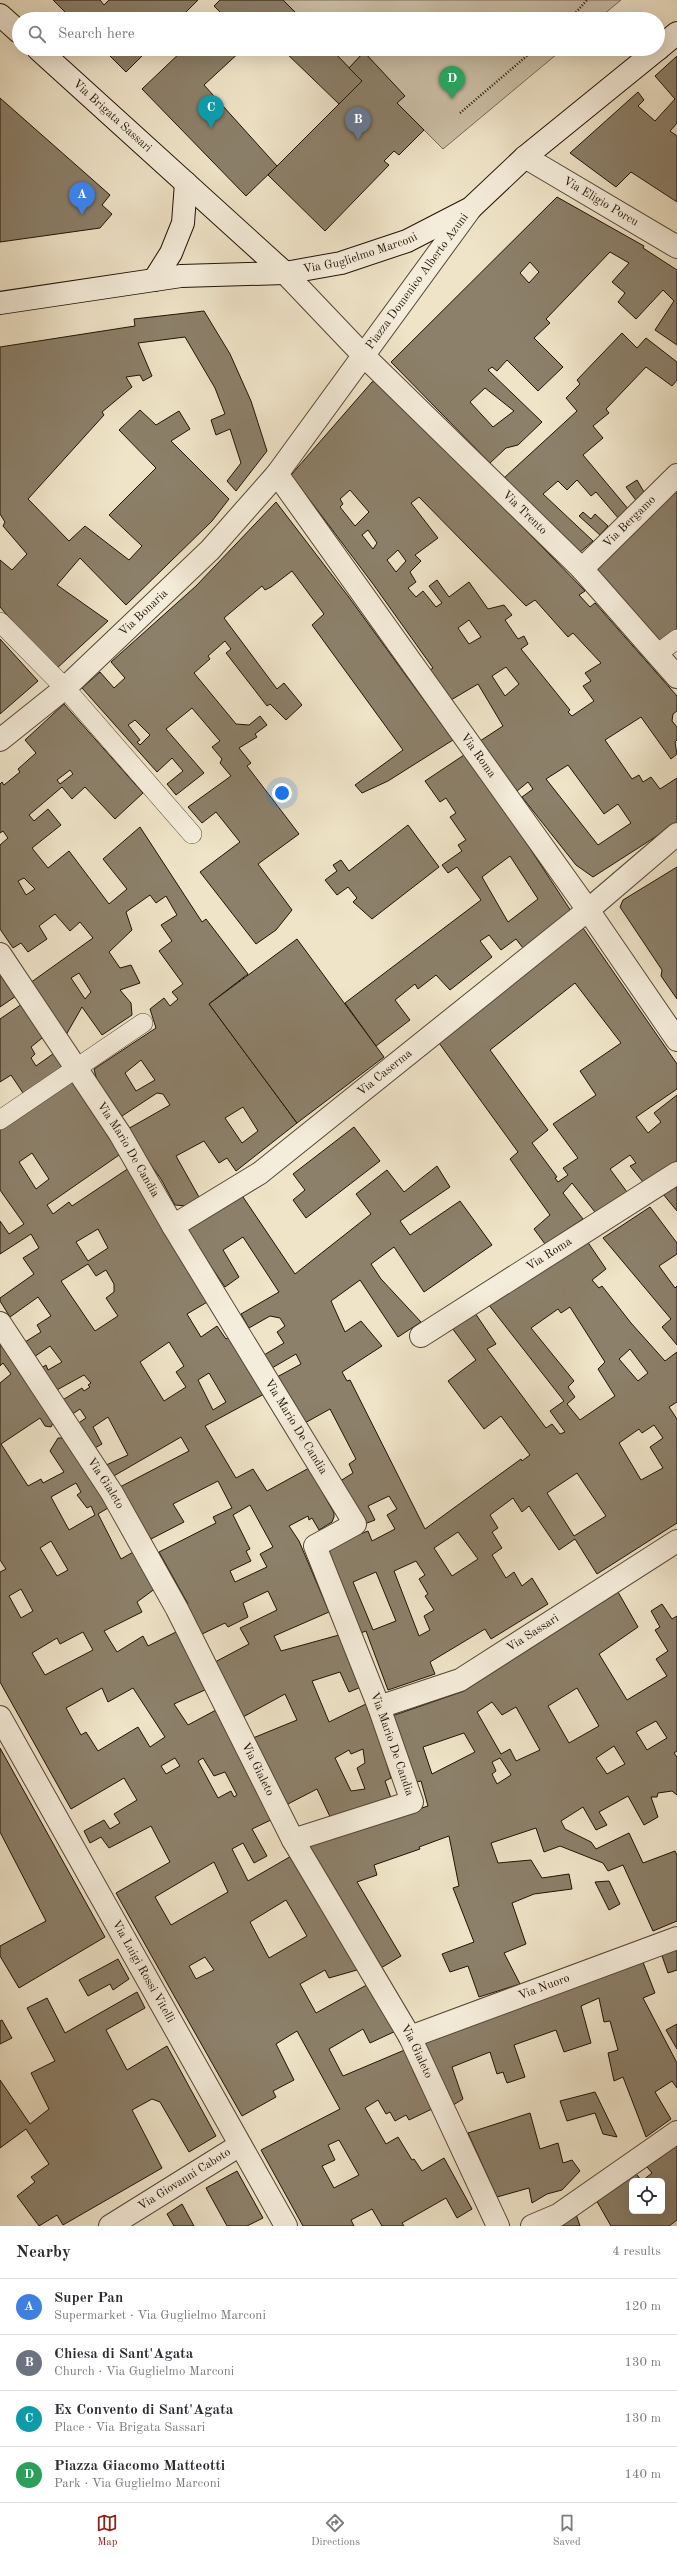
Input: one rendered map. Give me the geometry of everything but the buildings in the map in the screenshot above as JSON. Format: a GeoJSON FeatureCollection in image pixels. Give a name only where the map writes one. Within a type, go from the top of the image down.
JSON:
{"type":"FeatureCollection","features":[{"type":"Feature","properties":{"kind":"street"},"geometry":{"type":"LineString","coordinates":[[0,15],[12,26]]}},
{"type":"Feature","properties":{"kind":"street","name":"Via Guglielmo Marconi"},"geometry":{"type":"LineString","coordinates":[[665,43],[677,33]]}},
{"type":"Feature","properties":{"kind":"street","name":"Via Brigata Sassari"},"geometry":{"type":"LineString","coordinates":[[46,56],[285,273]]}},
{"type":"Feature","properties":{"kind":"street","name":"Via Guglielmo Marconi"},"geometry":{"type":"LineString","coordinates":[[0,303],[181,276],[285,273],[341,263],[407,241],[471,208],[525,157],[649,56]]}},
{"type":"Feature","properties":{"kind":"street","name":"Via Eligio Porcu"},"geometry":{"type":"LineString","coordinates":[[525,157],[677,247]]}},
{"type":"Feature","properties":{"kind":"street"},"geometry":{"type":"LineString","coordinates":[[154,280],[171,253],[183,223],[186,183]]}},
{"type":"Feature","properties":{"kind":"street","name":"Piazza Domenico Alberto Azuni"},"geometry":{"type":"LineString","coordinates":[[276,474],[364,356],[471,208]]}},
{"type":"Feature","properties":{"kind":"street","name":"Piazza Domenico Alberto Azuni"},"geometry":{"type":"LineString","coordinates":[[285,273],[364,356]]}},
{"type":"Feature","properties":{"kind":"street","name":"Via Trento"},"geometry":{"type":"LineString","coordinates":[[364,356],[582,569],[677,677]]}},
{"type":"Feature","properties":{"kind":"street","name":"Via Bonaria"},"geometry":{"type":"LineString","coordinates":[[0,740],[65,688],[210,550],[276,474]]}},
{"type":"Feature","properties":{"kind":"street","name":"Via Roma"},"geometry":{"type":"LineString","coordinates":[[276,474],[588,910],[677,1040]]}},
{"type":"Feature","properties":{"kind":"street","name":"Via Bergamo"},"geometry":{"type":"LineString","coordinates":[[582,569],[677,475]]}},
{"type":"Feature","properties":{"kind":"street","name":"Via Caserma"},"geometry":{"type":"LineString","coordinates":[[173,1226],[260,1173],[588,910],[677,834]]}},
{"type":"Feature","properties":{"kind":"street","name":"Via Mario De Candia"},"geometry":{"type":"LineString","coordinates":[[0,954],[120,1134],[173,1226],[355,1524],[315,1546],[379,1707],[412,1802],[293,1840]]}},
{"type":"Feature","properties":{"kind":"street","name":"Via Roma"},"geometry":{"type":"LineString","coordinates":[[421,1336],[677,1173]]}},
{"type":"Feature","properties":{"kind":"street","name":"Via Gialeto"},"geometry":{"type":"LineString","coordinates":[[0,1323],[115,1500],[177,1609],[293,1840],[410,2037],[498,2226]]}},
{"type":"Feature","properties":{"kind":"street","name":"Via Sassari"},"geometry":{"type":"LineString","coordinates":[[379,1707],[460,1680],[677,1541]]}},
{"type":"Feature","properties":{"kind":"street","name":"Via Luigi Rossi Vitelli"},"geometry":{"type":"LineString","coordinates":[[0,1716],[286,2226]]}},
{"type":"Feature","properties":{"kind":"street","name":"Via Nuoro"},"geometry":{"type":"LineString","coordinates":[[410,2037],[677,1938]]}},
{"type":"Feature","properties":{"kind":"street"},"geometry":{"type":"LineString","coordinates":[[532,2226],[558,2215],[677,2132]]}},
{"type":"Feature","properties":{"kind":"street","name":"Via Giovanni Caboto"},"geometry":{"type":"LineString","coordinates":[[110,2226],[240,2145]]}},
{"type":"Feature","properties":{"kind":"lane"},"geometry":{"type":"LineString","coordinates":[[0,622],[65,688],[192,834]]}},
{"type":"Feature","properties":{"kind":"lane"},"geometry":{"type":"LineString","coordinates":[[657,654],[677,639]]}},
{"type":"Feature","properties":{"kind":"lane"},"geometry":{"type":"LineString","coordinates":[[0,1120],[78,1069],[143,1023]]}},
{"type":"Feature","properties":{"kind":"path"},"geometry":{"type":"LineString","coordinates":[[576,12],[587,0]]}},
{"type":"Feature","properties":{"kind":"path"},"geometry":{"type":"LineString","coordinates":[[460,113],[527,56]]}},
{"type":"Feature","properties":{"kind":"shaded area"},"geometry":{"type":"Polygon","coordinates":[[[283,0],[621,0],[606,12],[295,12],[283,0]]]}},
{"type":"Feature","properties":{"kind":"shaded area"},"geometry":{"type":"Polygon","coordinates":[[[338,56],[360,56],[349,68],[338,56]]]}},
{"type":"Feature","properties":{"kind":"shaded area"},"geometry":{"type":"Polygon","coordinates":[[[368,56],[555,56],[443,149],[397,103],[404,96],[368,56]]]}},
{"type":"Feature","properties":{"kind":"place","name":"Piazza Giacomo Matteotti"},"geometry":{"type":"Point","coordinates":[452,99]}},
{"type":"Feature","properties":{"kind":"place","name":"Ex Convento di Sant'Agata"},"geometry":{"type":"Point","coordinates":[211,128]}},
{"type":"Feature","properties":{"kind":"place","name":"Chiesa di Sant'Agata"},"geometry":{"type":"Point","coordinates":[358,140]}},
{"type":"Feature","properties":{"kind":"place","name":"Super Pan"},"geometry":{"type":"Point","coordinates":[82,215]}}]}
